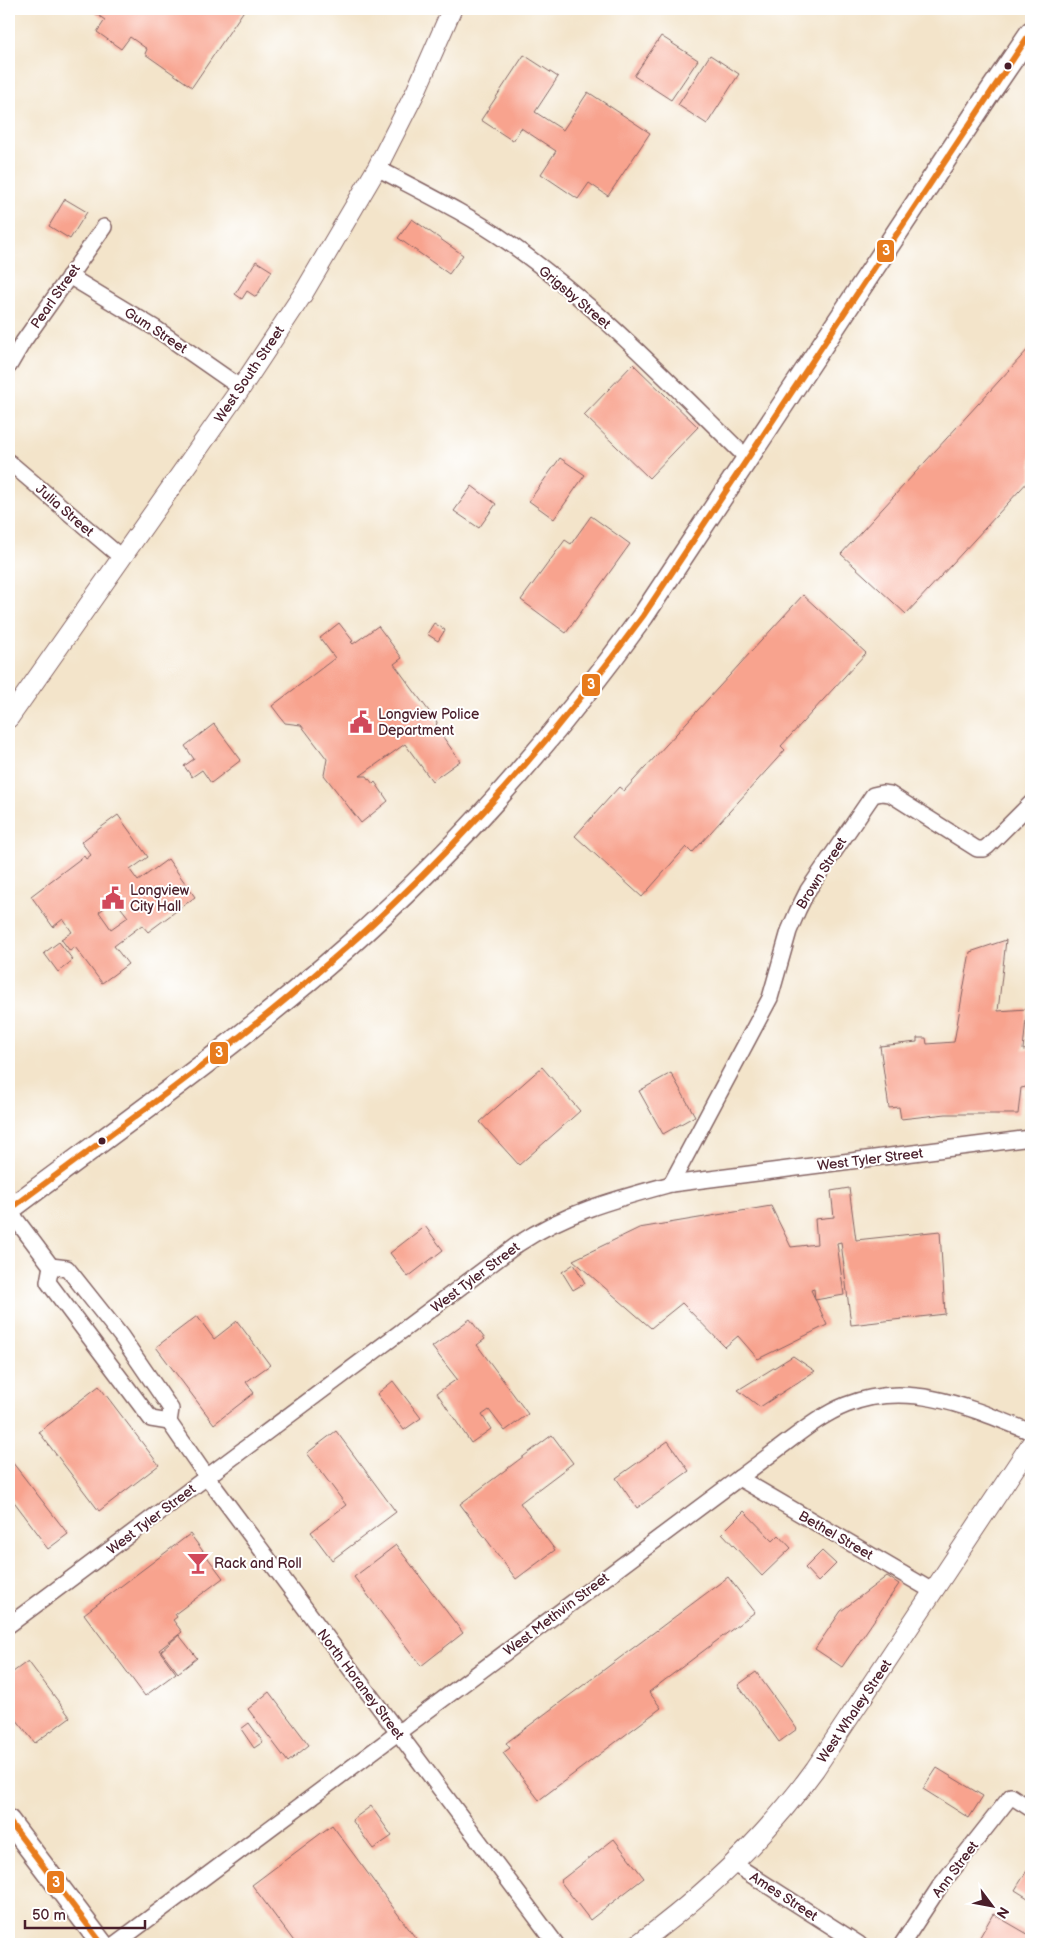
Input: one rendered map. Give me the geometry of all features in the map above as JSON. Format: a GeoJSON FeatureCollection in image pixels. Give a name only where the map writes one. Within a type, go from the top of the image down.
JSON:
{"type":"FeatureCollection","features":[{"type":"Feature","properties":{"kind":"main road"},"geometry":{"type":"LineString","coordinates":[[9,1210],[259,1021],[358,938],[447,852],[536,755],[594,682],[648,609],[1031,32]]}},
{"type":"Feature","properties":{"kind":"main road"},"geometry":{"type":"LineString","coordinates":[[9,1821],[102,1944]]}},
{"type":"Feature","properties":{"kind":"street","name":"West South Street"},"geometry":{"type":"LineString","coordinates":[[9,718],[241,388],[322,263],[377,168],[416,91],[452,9]]}},
{"type":"Feature","properties":{"kind":"street","name":"Grigsby Street"},"geometry":{"type":"LineString","coordinates":[[377,168],[448,205],[524,254],[605,321],[748,459]]}},
{"type":"Feature","properties":{"kind":"street","name":"Pearl Street"},"geometry":{"type":"LineString","coordinates":[[9,366],[104,227]]}},
{"type":"Feature","properties":{"kind":"street","name":"Gum Street"},"geometry":{"type":"LineString","coordinates":[[69,276],[155,328],[241,388]]}},
{"type":"Feature","properties":{"kind":"street","name":"Julia Street"},"geometry":{"type":"LineString","coordinates":[[9,462],[122,558]]}},
{"type":"Feature","properties":{"kind":"street","name":"Brown Street"},"geometry":{"type":"LineString","coordinates":[[671,1184],[770,998],[789,931],[808,890],[873,795],[890,794],[977,849],[984,849],[988,846],[1031,803]]}},
{"type":"Feature","properties":{"kind":"street","name":"West Tyler Street"},"geometry":{"type":"LineString","coordinates":[[9,1626],[537,1232],[562,1218],[671,1184],[1031,1138]]}},
{"type":"Feature","properties":{"kind":"street"},"geometry":{"type":"LineString","coordinates":[[9,1210],[51,1266],[48,1282],[151,1419],[169,1422]]}},
{"type":"Feature","properties":{"kind":"street","name":"North Horaney Street"},"geometry":{"type":"LineString","coordinates":[[51,1266],[67,1268],[120,1336],[171,1409],[169,1422],[207,1477],[556,1944]]}},
{"type":"Feature","properties":{"kind":"street","name":"West Methvin Street"},"geometry":{"type":"LineString","coordinates":[[115,1944],[397,1732],[829,1413],[859,1400],[908,1395],[949,1401],[1031,1432]]}},
{"type":"Feature","properties":{"kind":"street","name":"West Whaley Street"},"geometry":{"type":"LineString","coordinates":[[638,1944],[698,1898],[734,1864],[776,1818],[810,1775],[934,1592],[1031,1444]]}},
{"type":"Feature","properties":{"kind":"street","name":"Bethel Street"},"geometry":{"type":"LineString","coordinates":[[739,1478],[934,1592]]}},
{"type":"Feature","properties":{"kind":"street","name":"Ann Street"},"geometry":{"type":"LineString","coordinates":[[902,1944],[940,1886],[1011,1796],[1031,1808]]}},
{"type":"Feature","properties":{"kind":"street","name":"Ames Street"},"geometry":{"type":"LineString","coordinates":[[734,1864],[859,1944]]}},
{"type":"Feature","properties":{"kind":"building"},"geometry":{"type":"Polygon","coordinates":[[[89,9],[168,9],[172,11],[173,9],[245,9],[192,87],[145,54],[147,49],[130,37],[121,49],[97,32],[105,20],[89,9]]]}},
{"type":"Feature","properties":{"kind":"building"},"geometry":{"type":"Polygon","coordinates":[[[661,36],[698,60],[671,100],[634,76],[661,36]]]}},
{"type":"Feature","properties":{"kind":"building"},"geometry":{"type":"Polygon","coordinates":[[[524,55],[558,77],[535,112],[563,130],[588,92],[650,133],[608,196],[589,183],[578,199],[541,174],[556,151],[521,128],[513,141],[481,120],[524,55]]]}},
{"type":"Feature","properties":{"kind":"building"},"geometry":{"type":"Polygon","coordinates":[[[710,55],[739,74],[707,124],[678,105],[710,55]]]}},
{"type":"Feature","properties":{"kind":"building"},"geometry":{"type":"Polygon","coordinates":[[[65,199],[87,212],[70,239],[49,226],[65,199]]]}},
{"type":"Feature","properties":{"kind":"building"},"geometry":{"type":"Polygon","coordinates":[[[412,219],[463,255],[449,274],[398,238],[412,219]]]}},
{"type":"Feature","properties":{"kind":"building"},"geometry":{"type":"Polygon","coordinates":[[[256,261],[272,271],[256,297],[247,291],[242,299],[235,294],[256,261]]]}},
{"type":"Feature","properties":{"kind":"building"},"geometry":{"type":"Polygon","coordinates":[[[1031,346],[1031,478],[906,614],[841,554],[1031,346]]]}},
{"type":"Feature","properties":{"kind":"building"},"geometry":{"type":"Polygon","coordinates":[[[633,364],[698,427],[649,478],[584,415],[633,364]]]}},
{"type":"Feature","properties":{"kind":"building"},"geometry":{"type":"Polygon","coordinates":[[[560,458],[585,475],[554,519],[529,501],[560,458]]]}},
{"type":"Feature","properties":{"kind":"building"},"geometry":{"type":"Polygon","coordinates":[[[472,486],[496,504],[479,528],[454,511],[472,486]]]}},
{"type":"Feature","properties":{"kind":"building"},"geometry":{"type":"Polygon","coordinates":[[[591,516],[630,544],[566,633],[521,600],[565,540],[571,544],[591,516]]]}},
{"type":"Feature","properties":{"kind":"building"},"geometry":{"type":"Polygon","coordinates":[[[803,595],[866,653],[781,746],[785,750],[692,853],[686,847],[642,897],[575,836],[619,787],[624,791],[803,595]]]}},
{"type":"Feature","properties":{"kind":"building","name":"Longview Police Department"},"geometry":{"type":"Polygon","coordinates":[[[339,623],[353,641],[351,642],[353,644],[378,626],[402,658],[394,664],[437,722],[436,727],[460,761],[432,781],[405,744],[360,776],[367,776],[373,784],[375,782],[388,801],[361,823],[324,775],[327,759],[301,725],[285,723],[272,706],[335,658],[320,638],[339,623]]]}},
{"type":"Feature","properties":{"kind":"building"},"geometry":{"type":"Polygon","coordinates":[[[434,623],[445,630],[438,641],[427,634],[434,623]]]}},
{"type":"Feature","properties":{"kind":"building"},"geometry":{"type":"Polygon","coordinates":[[[214,724],[241,760],[211,783],[202,770],[192,777],[184,766],[194,759],[185,746],[214,724]]]}},
{"type":"Feature","properties":{"kind":"building","name":"Longview City Hall"},"geometry":{"type":"Polygon","coordinates":[[[118,815],[148,857],[130,870],[138,881],[168,859],[195,897],[148,932],[142,925],[114,946],[128,964],[102,983],[75,947],[70,951],[61,939],[72,932],[63,919],[53,927],[31,896],[84,856],[86,859],[91,855],[81,842],[118,815]],[[115,900],[99,912],[111,929],[128,917],[115,900]]]}},
{"type":"Feature","properties":{"kind":"building"},"geometry":{"type":"Polygon","coordinates":[[[1006,940],[998,1011],[1027,1009],[1023,1050],[1031,1049],[1031,1086],[1021,1088],[1018,1114],[946,1114],[901,1119],[899,1107],[889,1108],[880,1046],[917,1042],[917,1038],[926,1038],[927,1044],[954,1042],[970,952],[1006,940]]]}},
{"type":"Feature","properties":{"kind":"building"},"geometry":{"type":"Polygon","coordinates":[[[59,942],[73,960],[58,972],[44,953],[59,942]]]}},
{"type":"Feature","properties":{"kind":"building"},"geometry":{"type":"Polygon","coordinates":[[[542,1067],[580,1111],[519,1165],[480,1122],[542,1067]]]}},
{"type":"Feature","properties":{"kind":"building"},"geometry":{"type":"Polygon","coordinates":[[[671,1073],[695,1116],[663,1134],[639,1091],[671,1073]]]}},
{"type":"Feature","properties":{"kind":"building"},"geometry":{"type":"Polygon","coordinates":[[[849,1188],[856,1240],[940,1231],[945,1314],[851,1325],[841,1242],[837,1243],[844,1295],[816,1300],[827,1325],[758,1359],[738,1336],[725,1347],[682,1303],[651,1328],[573,1260],[639,1228],[771,1206],[791,1247],[817,1244],[815,1219],[834,1217],[831,1191],[849,1188]]]}},
{"type":"Feature","properties":{"kind":"building"},"geometry":{"type":"Polygon","coordinates":[[[425,1226],[443,1250],[408,1277],[390,1253],[425,1226]]]}},
{"type":"Feature","properties":{"kind":"building"},"geometry":{"type":"Polygon","coordinates":[[[574,1264],[585,1283],[573,1290],[562,1272],[574,1264]]]}},
{"type":"Feature","properties":{"kind":"building"},"geometry":{"type":"Polygon","coordinates":[[[197,1316],[214,1339],[237,1321],[270,1365],[246,1382],[254,1393],[214,1424],[156,1347],[197,1316]]]}},
{"type":"Feature","properties":{"kind":"building"},"geometry":{"type":"Polygon","coordinates":[[[470,1319],[485,1339],[477,1345],[528,1414],[505,1431],[489,1410],[482,1415],[491,1429],[471,1443],[437,1393],[457,1379],[432,1347],[470,1319]]]}},
{"type":"Feature","properties":{"kind":"building"},"geometry":{"type":"Polygon","coordinates":[[[793,1356],[815,1371],[760,1407],[738,1390],[793,1356]]]}},
{"type":"Feature","properties":{"kind":"building"},"geometry":{"type":"Polygon","coordinates":[[[393,1381],[421,1418],[404,1430],[377,1394],[393,1381]]]}},
{"type":"Feature","properties":{"kind":"building"},"geometry":{"type":"Polygon","coordinates":[[[99,1386],[159,1465],[99,1511],[39,1432],[99,1386]]]}},
{"type":"Feature","properties":{"kind":"building"},"geometry":{"type":"Polygon","coordinates":[[[336,1431],[396,1512],[332,1560],[311,1532],[346,1505],[307,1453],[336,1431]]]}},
{"type":"Feature","properties":{"kind":"building"},"geometry":{"type":"Polygon","coordinates":[[[552,1435],[573,1463],[520,1503],[555,1550],[516,1579],[460,1504],[552,1435]]]}},
{"type":"Feature","properties":{"kind":"building"},"geometry":{"type":"Polygon","coordinates":[[[668,1441],[689,1471],[637,1508],[616,1478],[668,1441]]]}},
{"type":"Feature","properties":{"kind":"building"},"geometry":{"type":"Polygon","coordinates":[[[9,1458],[68,1534],[48,1549],[9,1495],[9,1458]]]}},
{"type":"Feature","properties":{"kind":"building"},"geometry":{"type":"Polygon","coordinates":[[[744,1511],[773,1541],[779,1535],[791,1548],[762,1576],[722,1533],[744,1511]]]}},
{"type":"Feature","properties":{"kind":"building"},"geometry":{"type":"Polygon","coordinates":[[[190,1534],[223,1578],[175,1614],[177,1617],[173,1620],[182,1632],[159,1650],[176,1673],[145,1696],[84,1614],[190,1534]]]}},
{"type":"Feature","properties":{"kind":"building"},"geometry":{"type":"Polygon","coordinates":[[[396,1545],[463,1633],[421,1666],[354,1577],[396,1545]]]}},
{"type":"Feature","properties":{"kind":"building"},"geometry":{"type":"Polygon","coordinates":[[[822,1551],[836,1564],[818,1582],[805,1568],[822,1551]]]}},
{"type":"Feature","properties":{"kind":"building"},"geometry":{"type":"Polygon","coordinates":[[[887,1576],[899,1584],[842,1667],[815,1649],[841,1611],[887,1576]]]}},
{"type":"Feature","properties":{"kind":"building"},"geometry":{"type":"Polygon","coordinates":[[[728,1577],[755,1612],[649,1692],[661,1708],[539,1800],[503,1753],[510,1748],[506,1743],[728,1577]]]}},
{"type":"Feature","properties":{"kind":"building"},"geometry":{"type":"Polygon","coordinates":[[[179,1635],[197,1658],[178,1673],[161,1651],[179,1635]]]}},
{"type":"Feature","properties":{"kind":"building"},"geometry":{"type":"Polygon","coordinates":[[[28,1661],[70,1717],[35,1743],[16,1719],[9,1725],[9,1675],[28,1661]]]}},
{"type":"Feature","properties":{"kind":"building"},"geometry":{"type":"Polygon","coordinates":[[[756,1672],[797,1729],[779,1742],[738,1685],[756,1672]]]}},
{"type":"Feature","properties":{"kind":"building"},"geometry":{"type":"Polygon","coordinates":[[[269,1692],[309,1745],[288,1762],[248,1709],[269,1692]]]}},
{"type":"Feature","properties":{"kind":"building"},"geometry":{"type":"Polygon","coordinates":[[[249,1723],[263,1742],[254,1748],[241,1729],[249,1723]]]}},
{"type":"Feature","properties":{"kind":"building"},"geometry":{"type":"Polygon","coordinates":[[[937,1768],[983,1796],[969,1818],[923,1789],[937,1768]]]}},
{"type":"Feature","properties":{"kind":"building"},"geometry":{"type":"Polygon","coordinates":[[[371,1806],[392,1836],[373,1849],[352,1820],[371,1806]]]}},
{"type":"Feature","properties":{"kind":"building"},"geometry":{"type":"Polygon","coordinates":[[[332,1825],[420,1944],[296,1944],[252,1885],[332,1825]]]}},
{"type":"Feature","properties":{"kind":"building"},"geometry":{"type":"Polygon","coordinates":[[[614,1839],[644,1878],[590,1920],[560,1881],[614,1839]]]}},
{"type":"Feature","properties":{"kind":"building"},"geometry":{"type":"Polygon","coordinates":[[[1031,1864],[1031,1900],[1015,1890],[1031,1864]]]}},
{"type":"Feature","properties":{"kind":"building"},"geometry":{"type":"Polygon","coordinates":[[[993,1914],[1031,1936],[1031,1944],[981,1944],[977,1942],[993,1914]]]}},
{"type":"Feature","properties":{"kind":"transit line","name":"3"},"geometry":{"type":"LineString","coordinates":[[9,1210],[202,1066],[297,990],[387,910],[422,876],[522,769],[584,694],[643,616],[1031,32]]}},
{"type":"Feature","properties":{"kind":"transit line","name":"3"},"geometry":{"type":"LineString","coordinates":[[9,1821],[102,1944]]}},
{"type":"Feature","properties":{"kind":"place","name":"Longview Police Department"},"geometry":{"type":"Point","coordinates":[361,722]}},
{"type":"Feature","properties":{"kind":"place","name":"Longview City Hall"},"geometry":{"type":"Point","coordinates":[113,898]}},
{"type":"Feature","properties":{"kind":"place","name":"Rack and Roll"},"geometry":{"type":"Point","coordinates":[198,1563]}}]}
